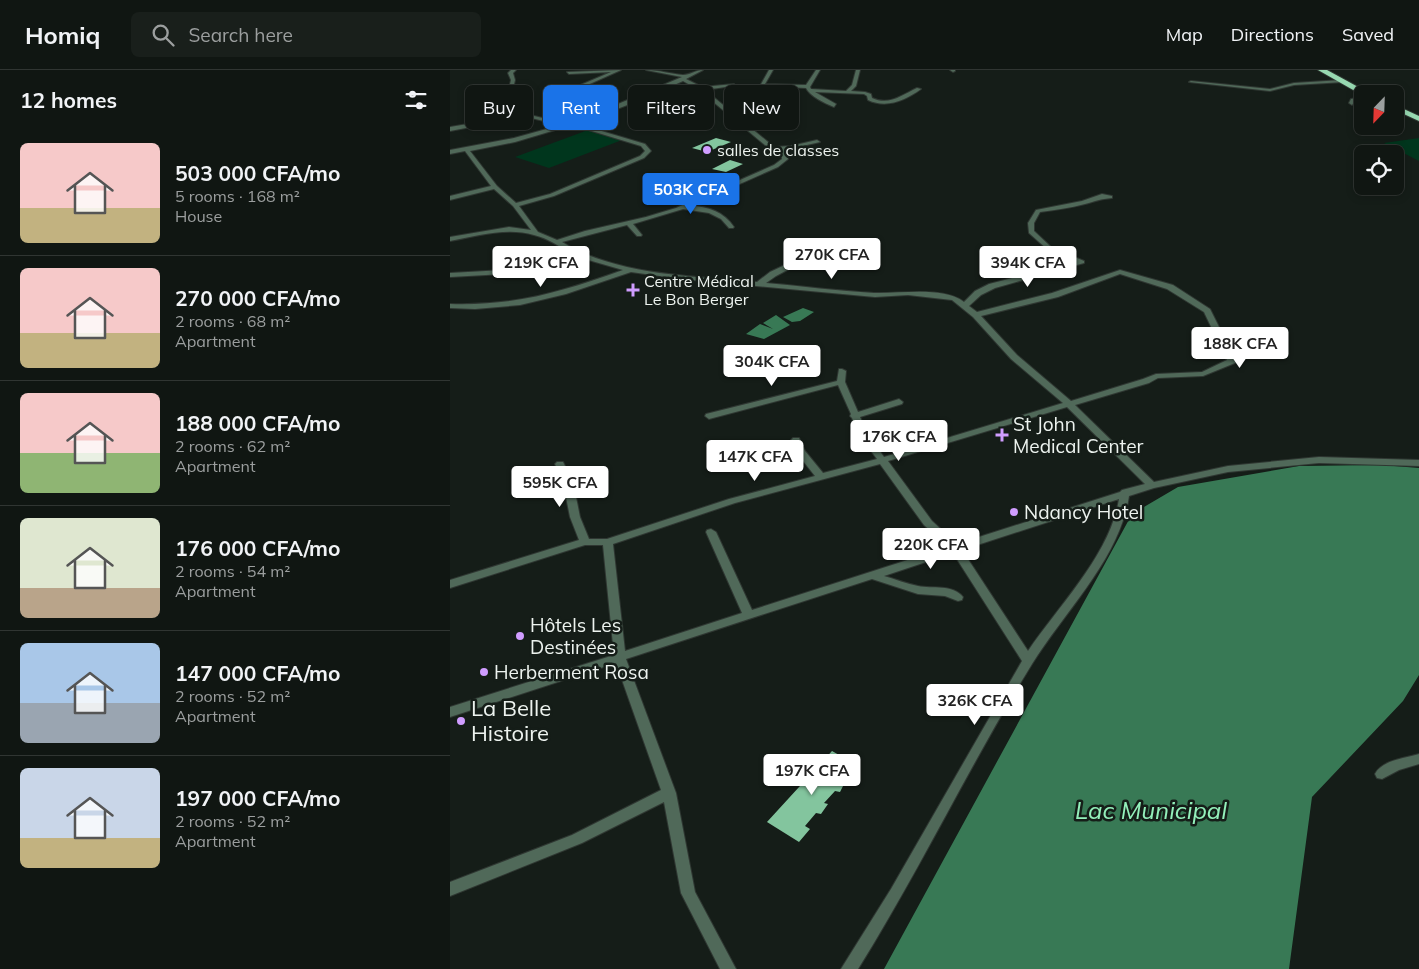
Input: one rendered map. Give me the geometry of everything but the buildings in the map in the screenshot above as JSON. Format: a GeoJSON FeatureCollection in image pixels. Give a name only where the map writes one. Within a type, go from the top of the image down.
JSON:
{"type":"FeatureCollection","features":[{"type":"Feature","properties":{"kind":"highway"},"geometry":{"type":"LineString","coordinates":[[1314,70],[1325,72],[1354,88]]}},
{"type":"Feature","properties":{"kind":"highway"},"geometry":{"type":"LineString","coordinates":[[1404,112],[1419,119]]}},
{"type":"Feature","properties":{"kind":"street"},"geometry":{"type":"LineString","coordinates":[[512,85],[513,82],[510,74],[514,70]]}},
{"type":"Feature","properties":{"kind":"street"},"geometry":{"type":"LineString","coordinates":[[569,73],[619,70]]}},
{"type":"Feature","properties":{"kind":"street"},"geometry":{"type":"LineString","coordinates":[[586,85],[619,70]]}},
{"type":"Feature","properties":{"kind":"street"},"geometry":{"type":"LineString","coordinates":[[648,70],[685,78],[695,85]]}},
{"type":"Feature","properties":{"kind":"street"},"geometry":{"type":"LineString","coordinates":[[618,106],[701,70]]}},
{"type":"Feature","properties":{"kind":"street"},"geometry":{"type":"LineString","coordinates":[[771,70],[762,85],[868,94],[873,101],[885,104],[894,102],[919,89]]}},
{"type":"Feature","properties":{"kind":"street"},"geometry":{"type":"LineString","coordinates":[[808,89],[818,70]]}},
{"type":"Feature","properties":{"kind":"street"},"geometry":{"type":"LineString","coordinates":[[848,91],[854,86],[858,70]]}},
{"type":"Feature","properties":{"kind":"street"},"geometry":{"type":"LineString","coordinates":[[1191,82],[1270,90],[1294,84],[1342,82]]}},
{"type":"Feature","properties":{"kind":"street"},"geometry":{"type":"LineString","coordinates":[[808,89],[834,105]]}},
{"type":"Feature","properties":{"kind":"street"},"geometry":{"type":"LineString","coordinates":[[714,100],[773,149],[817,142]]}},
{"type":"Feature","properties":{"kind":"street"},"geometry":{"type":"LineString","coordinates":[[450,129],[465,126]]}},
{"type":"Feature","properties":{"kind":"street"},"geometry":{"type":"LineString","coordinates":[[450,152],[466,150],[544,130]]}},
{"type":"Feature","properties":{"kind":"street"},"geometry":{"type":"LineString","coordinates":[[515,205],[552,195],[642,157],[648,151],[643,145],[589,130]]}},
{"type":"Feature","properties":{"kind":"street"},"geometry":{"type":"LineString","coordinates":[[678,210],[776,166],[785,159],[782,149]]}},
{"type":"Feature","properties":{"kind":"street"},"geometry":{"type":"LineString","coordinates":[[466,150],[495,187],[515,205],[536,233]]}},
{"type":"Feature","properties":{"kind":"street"},"geometry":{"type":"LineString","coordinates":[[450,198],[495,187]]}},
{"type":"Feature","properties":{"kind":"street"},"geometry":{"type":"LineString","coordinates":[[965,306],[978,293],[992,286],[1083,262],[1049,248],[1031,232],[1031,223],[1038,211],[1083,203],[1102,196],[1110,197]]}},
{"type":"Feature","properties":{"kind":"street"},"geometry":{"type":"LineString","coordinates":[[557,242],[602,227],[629,223],[697,207],[728,221],[731,227]]}},
{"type":"Feature","properties":{"kind":"street"},"geometry":{"type":"LineString","coordinates":[[629,223],[639,236]]}},
{"type":"Feature","properties":{"kind":"street"},"geometry":{"type":"LineString","coordinates":[[450,239],[509,229],[536,233],[557,242],[578,255],[631,270],[875,295],[908,293],[954,298],[976,315],[1014,357],[1068,404],[1152,484]]}},
{"type":"Feature","properties":{"kind":"street"},"geometry":{"type":"LineString","coordinates":[[759,284],[773,274],[821,250]]}},
{"type":"Feature","properties":{"kind":"street"},"geometry":{"type":"LineString","coordinates":[[450,275],[504,272],[578,255]]}},
{"type":"Feature","properties":{"kind":"street"},"geometry":{"type":"LineString","coordinates":[[450,306],[492,308],[526,303],[583,288],[631,270]]}},
{"type":"Feature","properties":{"kind":"street"},"geometry":{"type":"LineString","coordinates":[[450,584],[585,542],[608,542],[732,501],[883,460],[1146,381],[1156,376],[1203,374],[1232,361],[1207,311],[1170,287],[1120,272],[1055,295],[976,315]]}},
{"type":"Feature","properties":{"kind":"street"},"geometry":{"type":"LineString","coordinates":[[842,371],[841,382],[864,436],[928,523],[956,549],[1028,660]]}},
{"type":"Feature","properties":{"kind":"street"},"geometry":{"type":"LineString","coordinates":[[709,416],[841,382]]}},
{"type":"Feature","properties":{"kind":"street"},"geometry":{"type":"LineString","coordinates":[[854,416],[899,402]]}},
{"type":"Feature","properties":{"kind":"street"},"geometry":{"type":"LineString","coordinates":[[796,440],[800,452],[821,477]]}},
{"type":"Feature","properties":{"kind":"street"},"geometry":{"type":"LineString","coordinates":[[450,712],[1152,484],[1228,469],[1319,460],[1419,463]]}},
{"type":"Feature","properties":{"kind":"street"},"geometry":{"type":"LineString","coordinates":[[560,464],[568,482],[575,518],[585,542]]}},
{"type":"Feature","properties":{"kind":"street"},"geometry":{"type":"LineString","coordinates":[[848,969],[879,923],[1028,660],[1104,551],[1122,516],[1125,492]]}},
{"type":"Feature","properties":{"kind":"street"},"geometry":{"type":"LineString","coordinates":[[711,532],[749,616]]}},
{"type":"Feature","properties":{"kind":"street"},"geometry":{"type":"LineString","coordinates":[[608,542],[620,658],[669,793],[688,893],[728,969]]}},
{"type":"Feature","properties":{"kind":"street"},"geometry":{"type":"LineString","coordinates":[[873,576],[918,590],[946,592],[958,597]]}},
{"type":"Feature","properties":{"kind":"street"},"geometry":{"type":"LineString","coordinates":[[1382,774],[1395,766],[1419,760]]}},
{"type":"Feature","properties":{"kind":"street"},"geometry":{"type":"LineString","coordinates":[[450,888],[577,839],[669,793]]}},
{"type":"Feature","properties":{"kind":"shaded area"},"geometry":{"type":"Polygon","coordinates":[[[588,130],[622,140],[549,168],[515,157],[588,130]]]}},
{"type":"Feature","properties":{"kind":"shaded area"},"geometry":{"type":"Polygon","coordinates":[[[1419,138],[1419,161],[1404,153],[1404,145],[1388,145],[1384,143],[1419,138]]]}},
{"type":"Feature","properties":{"kind":"water"},"geometry":{"type":"Polygon","coordinates":[[[803,308],[814,312],[800,321],[792,322],[783,317],[803,308]]]}},
{"type":"Feature","properties":{"kind":"water"},"geometry":{"type":"Polygon","coordinates":[[[776,315],[790,325],[764,339],[746,334],[760,324],[773,329],[763,323],[776,315]]]}},
{"type":"Feature","properties":{"kind":"water","name":"Lac Municipal"},"geometry":{"type":"Polygon","coordinates":[[[1382,465],[1419,468],[1419,675],[1403,701],[1312,797],[1289,969],[884,969],[1132,514],[1178,487],[1299,466],[1382,465]]]}},
{"type":"Feature","properties":{"kind":"place","name":"salles de classes"},"geometry":{"type":"Point","coordinates":[707,150]}},
{"type":"Feature","properties":{"kind":"place","name":"Centre Médical Le Bon Berger"},"geometry":{"type":"Point","coordinates":[633,290]}},
{"type":"Feature","properties":{"kind":"place","name":"St John Medical Center"},"geometry":{"type":"Point","coordinates":[1002,435]}},
{"type":"Feature","properties":{"kind":"place","name":"Ndancy Hotel"},"geometry":{"type":"Point","coordinates":[1014,512]}},
{"type":"Feature","properties":{"kind":"place","name":"Hôtels Les Destinées"},"geometry":{"type":"Point","coordinates":[520,636]}},
{"type":"Feature","properties":{"kind":"place","name":"Herberment Rosa"},"geometry":{"type":"Point","coordinates":[484,672]}},
{"type":"Feature","properties":{"kind":"place","name":"La Belle Histoire"},"geometry":{"type":"Point","coordinates":[461,721]}}]}
